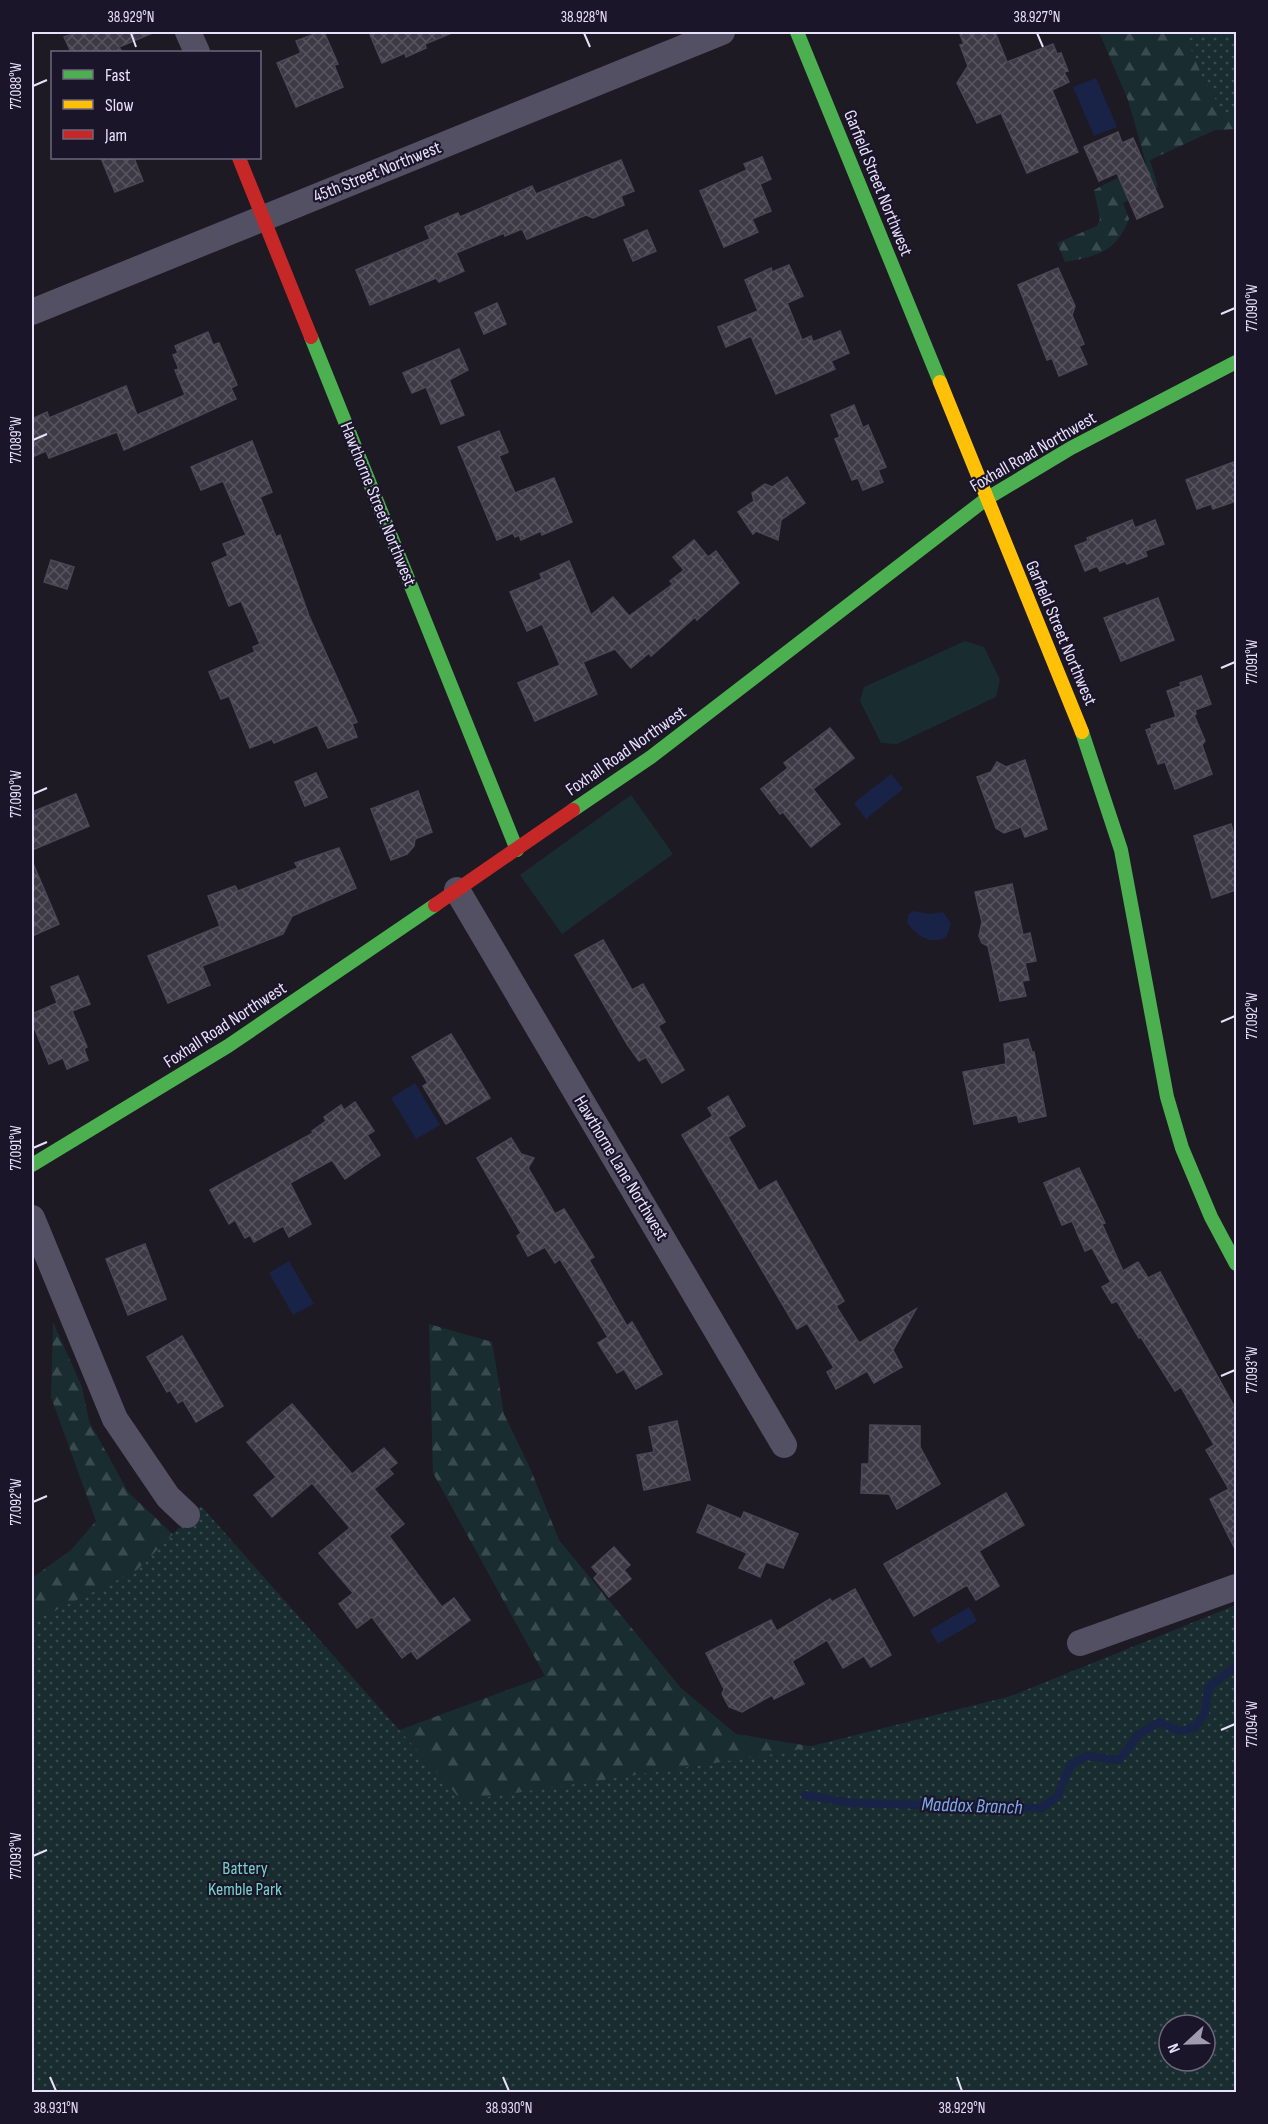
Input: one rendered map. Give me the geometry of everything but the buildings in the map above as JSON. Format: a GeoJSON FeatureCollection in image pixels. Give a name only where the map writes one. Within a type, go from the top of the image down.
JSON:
{"type":"FeatureCollection","features":[{"type":"Feature","properties":{"kind":"street"},"geometry":{"type":"LineString","coordinates":[[188,32],[197,51]]}},
{"type":"Feature","properties":{"kind":"street","name":"45th Street Northwest"},"geometry":{"type":"LineString","coordinates":[[32,312],[722,32]]}},
{"type":"Feature","properties":{"kind":"street","name":"Garfield Street Northwest"},"geometry":{"type":"LineString","coordinates":[[797,32],[1080,726],[1120,850],[1131,898],[1167,1097],[1193,1176],[1236,1264]]}},
{"type":"Feature","properties":{"kind":"street","name":"Hawthorne Street Northwest"},"geometry":{"type":"LineString","coordinates":[[239,159],[517,850]]}},
{"type":"Feature","properties":{"kind":"street","name":"Foxhall Road Northwest"},"geometry":{"type":"LineString","coordinates":[[32,1165],[199,1064],[517,850],[708,714],[986,499],[1045,462],[1236,362]]}},
{"type":"Feature","properties":{"kind":"street","name":"Hawthorne Lane Northwest"},"geometry":{"type":"LineString","coordinates":[[457,891],[784,1445]]}},
{"type":"Feature","properties":{"kind":"street"},"geometry":{"type":"LineString","coordinates":[[32,1218],[115,1419],[168,1497],[187,1515]]}},
{"type":"Feature","properties":{"kind":"street"},"geometry":{"type":"LineString","coordinates":[[1080,1643],[1236,1587]]}},
{"type":"Feature","properties":{"kind":"green space"},"geometry":{"type":"Polygon","coordinates":[[[1099,32],[1236,32],[1236,129],[1215,130],[1150,160],[1158,187],[1123,203],[1129,219],[1118,239],[1104,251],[1065,262],[1057,243],[1097,226],[1100,219],[1094,190],[1146,163],[1128,100],[1099,32]]]}},
{"type":"Feature","properties":{"kind":"green space"},"geometry":{"type":"Polygon","coordinates":[[[1184,32],[1236,32],[1236,112],[1225,116],[1201,74],[1184,32]]]}},
{"type":"Feature","properties":{"kind":"green space"},"geometry":{"type":"Polygon","coordinates":[[[965,641],[984,647],[1000,680],[996,697],[897,744],[881,743],[860,701],[864,687],[965,641]]]}},
{"type":"Feature","properties":{"kind":"green space"},"geometry":{"type":"Polygon","coordinates":[[[631,795],[673,854],[562,934],[520,875],[631,795]]]}},
{"type":"Feature","properties":{"kind":"green space"},"geometry":{"type":"Polygon","coordinates":[[[53,1322],[82,1387],[89,1421],[128,1492],[386,1735],[545,1676],[433,1473],[429,1324],[492,1342],[504,1414],[530,1468],[559,1540],[681,1688],[736,1734],[858,1754],[102,2092],[32,2092],[32,1578],[71,1550],[96,1521],[51,1397],[53,1322]]]}},
{"type":"Feature","properties":{"kind":"green space","name":"Battery Kemble Park"},"geometry":{"type":"Polygon","coordinates":[[[201,1506],[462,1801],[788,1752],[1011,1696],[1236,1605],[1236,2092],[32,2092],[32,1622],[136,1571],[201,1506]]]}},
{"type":"Feature","properties":{"kind":"water"},"geometry":{"type":"Polygon","coordinates":[[[1096,78],[1117,127],[1094,136],[1073,87],[1096,78]]]}},
{"type":"Feature","properties":{"kind":"water"},"geometry":{"type":"Polygon","coordinates":[[[891,774],[903,789],[866,819],[854,803],[891,774]]]}},
{"type":"Feature","properties":{"kind":"water"},"geometry":{"type":"Polygon","coordinates":[[[913,911],[930,914],[943,912],[951,924],[946,937],[929,940],[919,935],[907,922],[909,914],[913,911]]]}},
{"type":"Feature","properties":{"kind":"water"},"geometry":{"type":"Polygon","coordinates":[[[415,1083],[440,1125],[416,1139],[391,1098],[415,1083]]]}},
{"type":"Feature","properties":{"kind":"water"},"geometry":{"type":"Polygon","coordinates":[[[289,1261],[314,1304],[293,1315],[269,1273],[289,1261]]]}},
{"type":"Feature","properties":{"kind":"water"},"geometry":{"type":"Polygon","coordinates":[[[969,1607],[977,1621],[938,1644],[930,1630],[969,1607]]]}},
{"type":"Feature","properties":{"kind":"waterway","name":"Maddox Branch"},"geometry":{"type":"LineString","coordinates":[[805,1795],[851,1803],[1041,1808],[1057,1797],[1071,1765],[1086,1756],[1119,1760],[1139,1734],[1159,1722],[1180,1731],[1195,1727],[1205,1713],[1208,1688],[1236,1666]]}},
{"type":"Feature","properties":{"kind":"traffic: fast"},"geometry":{"type":"LineString","coordinates":[[797,32],[940,382]]}},
{"type":"Feature","properties":{"kind":"traffic: fast"},"geometry":{"type":"LineString","coordinates":[[311,337],[517,850]]}},
{"type":"Feature","properties":{"kind":"traffic: fast"},"geometry":{"type":"LineString","coordinates":[[573,810],[651,757],[986,499],[1071,448],[1236,362]]}},
{"type":"Feature","properties":{"kind":"traffic: fast"},"geometry":{"type":"LineString","coordinates":[[1082,732],[1121,850],[1167,1097],[1182,1148],[1211,1217],[1236,1264]]}},
{"type":"Feature","properties":{"kind":"traffic: fast"},"geometry":{"type":"LineString","coordinates":[[32,1165],[228,1046],[435,905]]}},
{"type":"Feature","properties":{"kind":"traffic: slow"},"geometry":{"type":"LineString","coordinates":[[940,382],[1082,732]]}},
{"type":"Feature","properties":{"kind":"traffic: jam"},"geometry":{"type":"LineString","coordinates":[[239,159],[311,337]]}},
{"type":"Feature","properties":{"kind":"traffic: jam"},"geometry":{"type":"LineString","coordinates":[[435,905],[573,810]]}}]}
